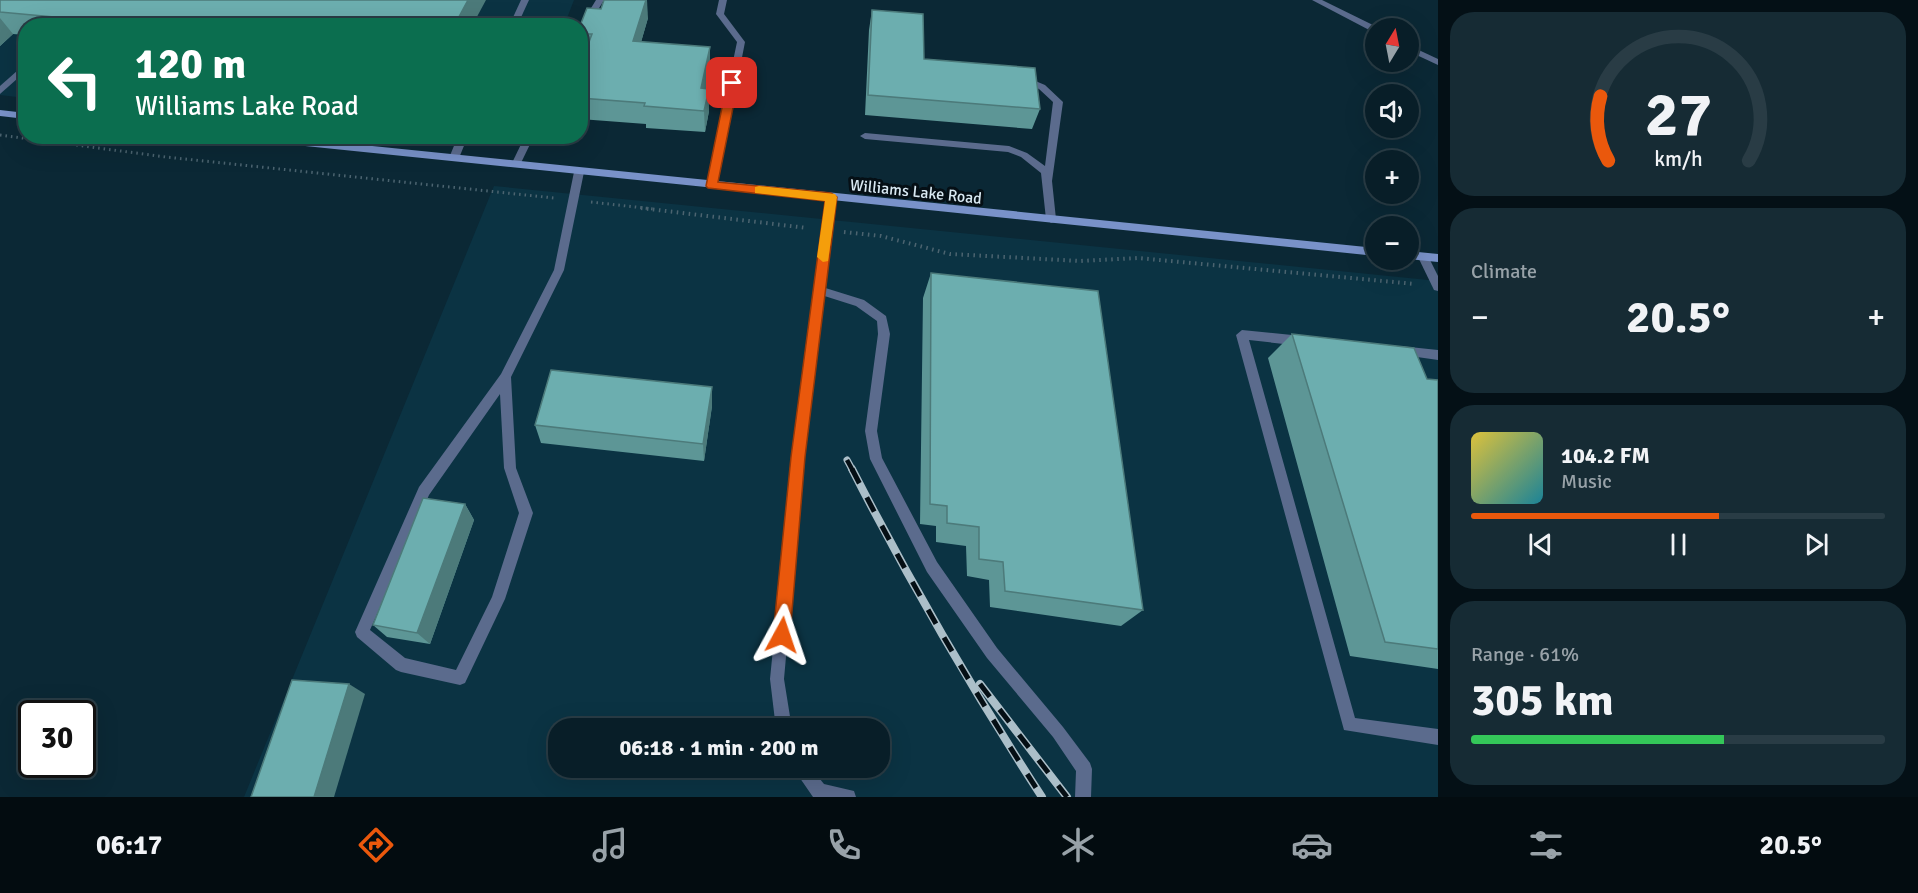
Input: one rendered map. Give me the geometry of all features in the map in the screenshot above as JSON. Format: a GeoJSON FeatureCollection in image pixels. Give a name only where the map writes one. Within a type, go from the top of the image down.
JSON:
{"type":"FeatureCollection","features":[{"type":"Feature","properties":{"kind":"main road"},"geometry":{"type":"LineString","coordinates":[[0,113],[18,115]]}},
{"type":"Feature","properties":{"kind":"main road","name":"Williams Lake Road"},"geometry":{"type":"LineString","coordinates":[[317,144],[1365,251]]}},
{"type":"Feature","properties":{"kind":"main road"},"geometry":{"type":"LineString","coordinates":[[1419,256],[1438,258]]}},
{"type":"Feature","properties":{"kind":"street"},"geometry":{"type":"LineString","coordinates":[[517,18],[525,0]]}},
{"type":"Feature","properties":{"kind":"street"},"geometry":{"type":"LineString","coordinates":[[588,20],[600,0]]}},
{"type":"Feature","properties":{"kind":"street"},"geometry":{"type":"LineString","coordinates":[[712,186],[741,42],[720,14],[723,0]]}},
{"type":"Feature","properties":{"kind":"street"},"geometry":{"type":"LineString","coordinates":[[1316,0],[1365,24]]}},
{"type":"Feature","properties":{"kind":"street"},"geometry":{"type":"LineString","coordinates":[[1419,52],[1438,62]]}},
{"type":"Feature","properties":{"kind":"street"},"geometry":{"type":"LineString","coordinates":[[0,91],[18,74]]}},
{"type":"Feature","properties":{"kind":"street"},"geometry":{"type":"LineString","coordinates":[[1013,75],[1037,83],[1051,92],[1058,102],[1048,179]]}},
{"type":"Feature","properties":{"kind":"street"},"geometry":{"type":"LineString","coordinates":[[865,136],[1009,150],[1024,154],[1046,172],[1051,219]]}},
{"type":"Feature","properties":{"kind":"street"},"geometry":{"type":"LineString","coordinates":[[454,158],[460,144]]}},
{"type":"Feature","properties":{"kind":"street"},"geometry":{"type":"LineString","coordinates":[[516,165],[526,144]]}},
{"type":"Feature","properties":{"kind":"street"},"geometry":{"type":"LineString","coordinates":[[505,377],[510,468],[526,513],[498,599],[460,678],[400,665],[362,633],[424,491],[505,377],[559,270],[579,172]]}},
{"type":"Feature","properties":{"kind":"street"},"geometry":{"type":"LineString","coordinates":[[782,718],[777,679],[798,457],[831,197]]}},
{"type":"Feature","properties":{"kind":"street"},"geometry":{"type":"LineString","coordinates":[[1423,256],[1438,287]]}},
{"type":"Feature","properties":{"kind":"street"},"geometry":{"type":"LineString","coordinates":[[819,290],[860,303],[882,319],[884,334],[871,431],[876,459],[932,567],[992,653],[1058,732],[1084,769],[1083,797]]}},
{"type":"Feature","properties":{"kind":"street"},"geometry":{"type":"LineString","coordinates":[[1311,342],[1242,335],[1349,725],[1438,737]]}},
{"type":"Feature","properties":{"kind":"street"},"geometry":{"type":"LineString","coordinates":[[1392,350],[1438,355]]}},
{"type":"Feature","properties":{"kind":"street"},"geometry":{"type":"LineString","coordinates":[[808,778],[819,792],[848,797]]}},
{"type":"Feature","properties":{"kind":"path"},"geometry":{"type":"LineString","coordinates":[[0,135],[18,137]]}},
{"type":"Feature","properties":{"kind":"path"},"geometry":{"type":"LineString","coordinates":[[68,144],[166,157],[573,200],[881,236],[950,254],[1080,261],[1138,258],[1438,287]]}},
{"type":"Feature","properties":{"kind":"shaded area"},"geometry":{"type":"Polygon","coordinates":[[[0,0],[574,0],[567,18],[18,18],[18,97],[0,95],[0,0]]]}},
{"type":"Feature","properties":{"kind":"shaded area"},"geometry":{"type":"Polygon","coordinates":[[[494,186],[1438,281],[1438,797],[244,797],[494,186]]]}},
{"type":"Feature","properties":{"kind":"building"},"geometry":{"type":"Polygon","coordinates":[[[0,0],[468,0],[458,18],[65,18],[0,12],[0,0]]]}},
{"type":"Feature","properties":{"kind":"building"},"geometry":{"type":"Polygon","coordinates":[[[604,0],[646,0],[633,41],[710,47],[701,88],[709,89],[704,111],[588,99],[588,45],[592,34],[588,34],[588,18],[583,18],[587,8],[601,9],[604,0]]]}},
{"type":"Feature","properties":{"kind":"building"},"geometry":{"type":"Polygon","coordinates":[[[872,10],[923,14],[924,59],[1035,68],[1040,109],[868,95],[872,10]]]}},
{"type":"Feature","properties":{"kind":"building"},"geometry":{"type":"Polygon","coordinates":[[[931,273],[1098,291],[1143,610],[1005,591],[1003,562],[979,559],[979,527],[947,523],[947,506],[930,504],[931,273]]]}},
{"type":"Feature","properties":{"kind":"building"},"geometry":{"type":"Polygon","coordinates":[[[1292,334],[1414,348],[1427,379],[1438,380],[1438,649],[1385,642],[1292,334]]]}},
{"type":"Feature","properties":{"kind":"building"},"geometry":{"type":"Polygon","coordinates":[[[551,370],[712,387],[703,444],[535,425],[551,370]]]}},
{"type":"Feature","properties":{"kind":"building"},"geometry":{"type":"Polygon","coordinates":[[[423,498],[465,504],[417,633],[373,625],[423,498]]]}},
{"type":"Feature","properties":{"kind":"building"},"geometry":{"type":"Polygon","coordinates":[[[292,680],[349,684],[314,797],[251,797],[292,680]]]}},
{"type":"Feature","properties":{"kind":"railway"},"geometry":{"type":"LineString","coordinates":[[847,460],[853,471]]}},
{"type":"Feature","properties":{"kind":"railway"},"geometry":{"type":"LineString","coordinates":[[852,469],[943,636],[1042,797]]}},
{"type":"Feature","properties":{"kind":"railway"},"geometry":{"type":"LineString","coordinates":[[980,684],[1067,797]]}},
{"type":"Feature","properties":{"kind":"slow traffic"},"geometry":{"type":"LineString","coordinates":[[759,190],[831,197],[823,257]]}},
{"type":"Feature","properties":{"kind":"route"},"geometry":{"type":"LineString","coordinates":[[732,83],[712,186],[831,197],[798,457],[782,635]]}}]}
